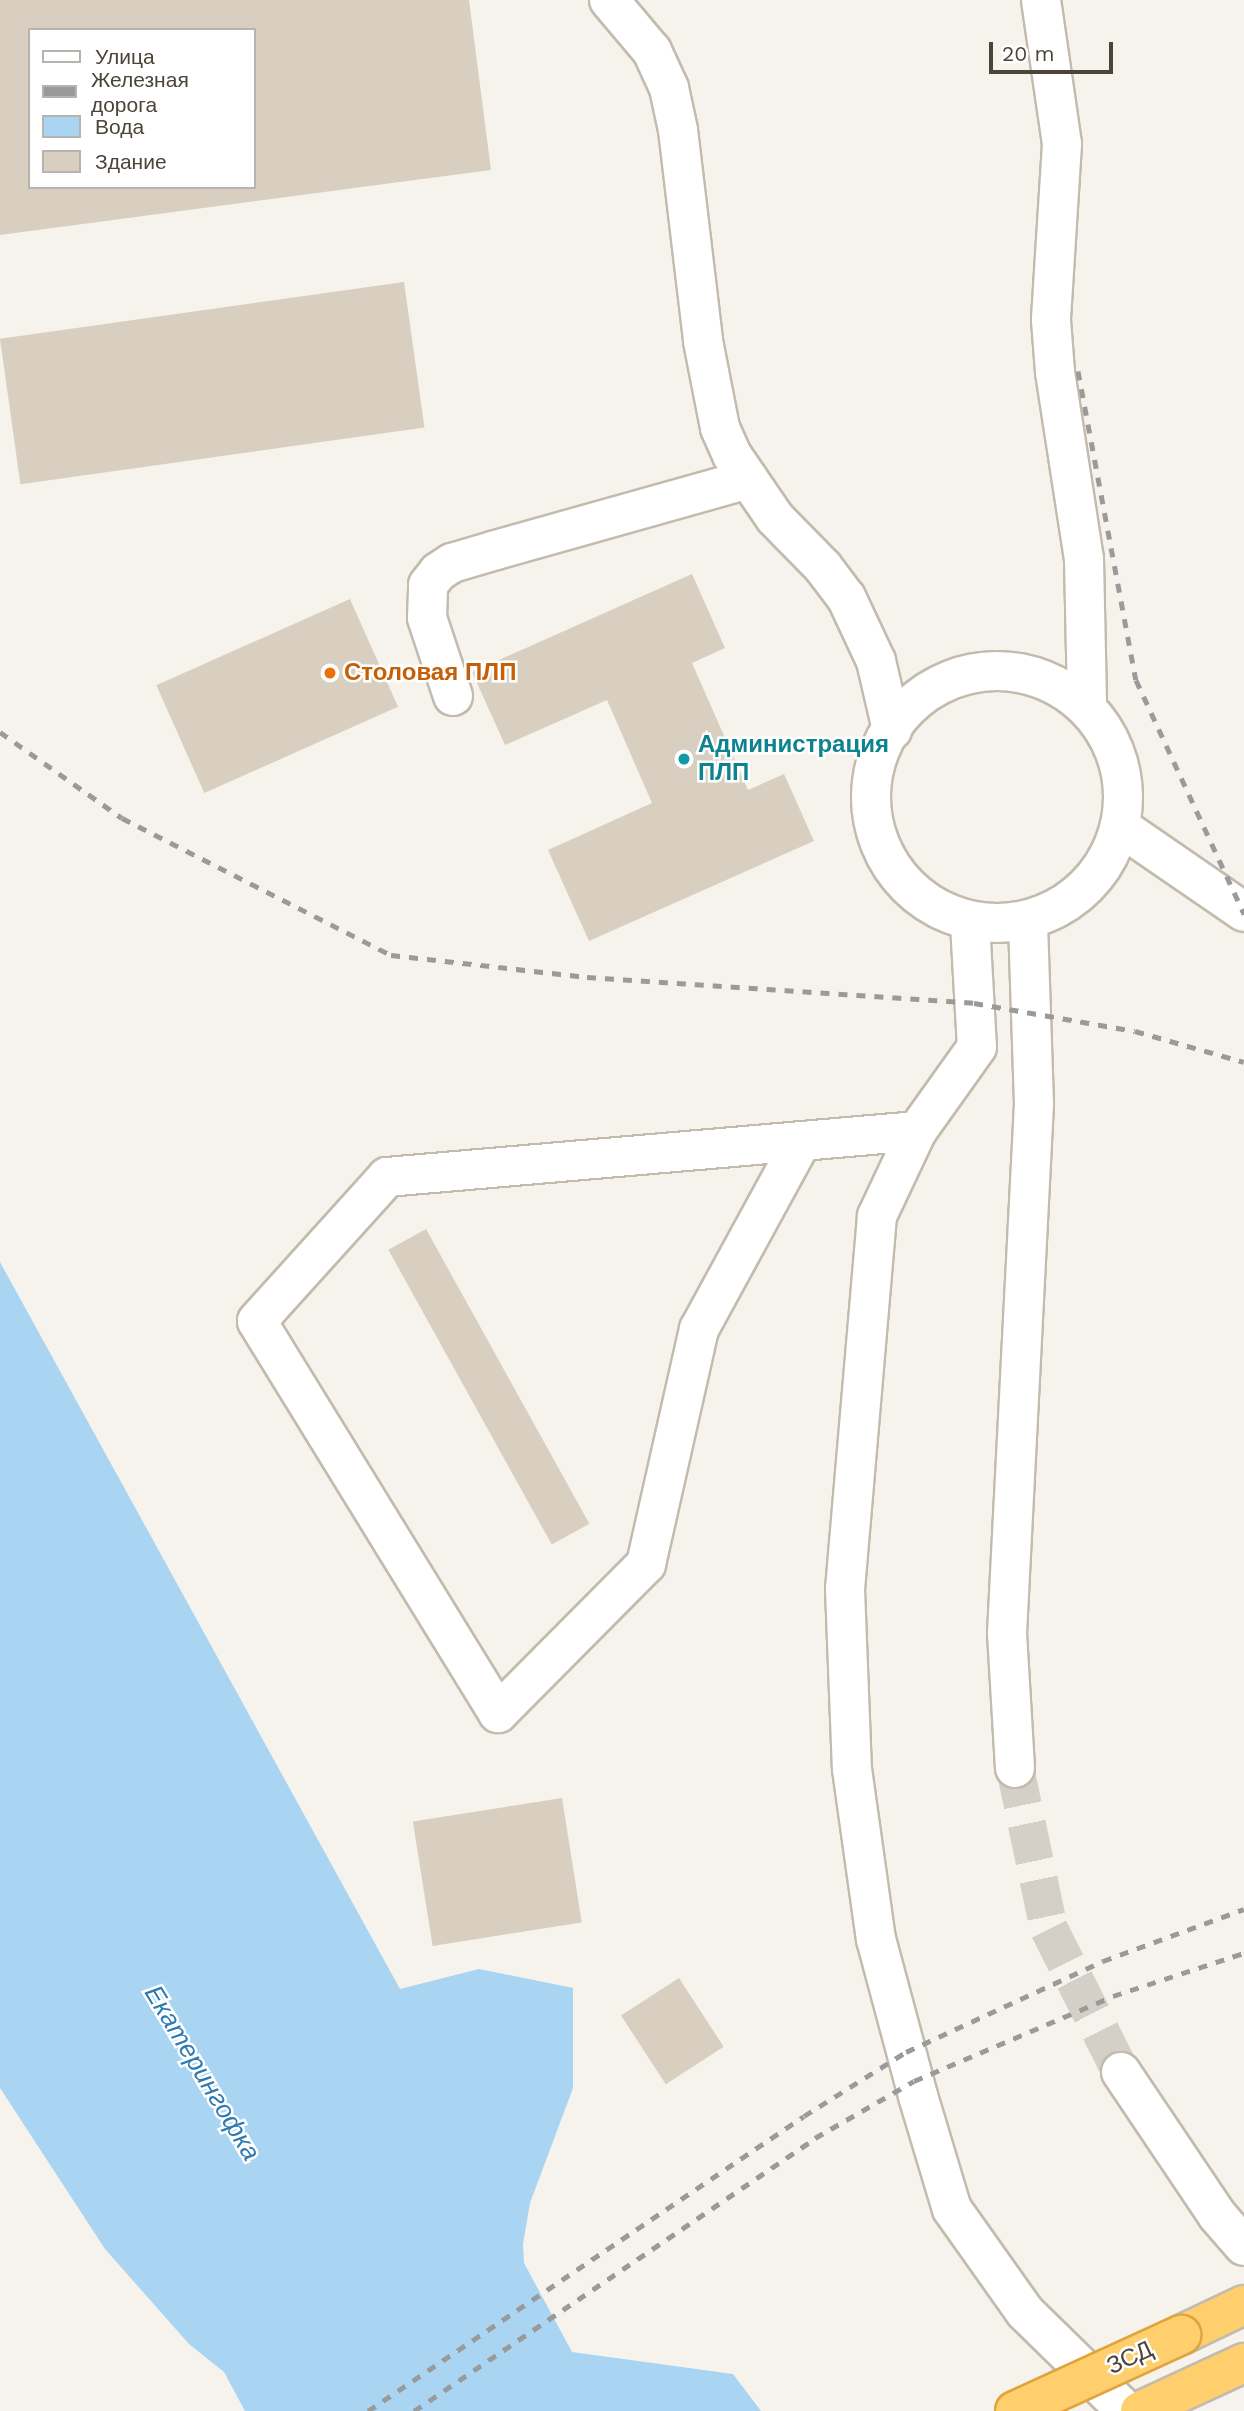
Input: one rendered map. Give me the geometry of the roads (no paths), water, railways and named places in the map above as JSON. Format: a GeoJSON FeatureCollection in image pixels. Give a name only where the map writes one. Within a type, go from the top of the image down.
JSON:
{"type":"FeatureCollection","features":[{"type":"Feature","properties":{"kind":"highway","name":"ЗСД"},"geometry":{"type":"LineString","coordinates":[[1016,2411],[1244,2305]]}},
{"type":"Feature","properties":{"kind":"highway"},"geometry":{"type":"LineString","coordinates":[[1140,2411],[1244,2363]]}},
{"type":"Feature","properties":{"kind":"lane"},"geometry":{"type":"LineString","coordinates":[[609,0],[652,51],[669,88],[678,130],[703,341],[720,428],[748,479],[775,519],[823,567],[846,597],[876,661],[891,730]]}},
{"type":"Feature","properties":{"kind":"lane"},"geometry":{"type":"LineString","coordinates":[[1041,0],[1062,144],[1051,320],[1055,372],[1084,559],[1088,633],[1087,704]]}},
{"type":"Feature","properties":{"kind":"lane"},"geometry":{"type":"LineString","coordinates":[[453,696],[427,618],[428,585],[438,572],[452,563],[748,479]]}},
{"type":"Feature","properties":{"kind":"lane"},"geometry":{"type":"LineString","coordinates":[[1029,672],[1088,633]]}},
{"type":"Feature","properties":{"kind":"lane"},"geometry":{"type":"LineString","coordinates":[[876,661],[951,679]]}},
{"type":"Feature","properties":{"kind":"lane"},"geometry":{"type":"LineString","coordinates":[[963,672],[1029,672],[1087,704],[1121,761],[1122,828],[1103,870],[1070,902],[1028,921],[970,923],[905,887],[872,830],[872,763],[905,706],[963,672]]}},
{"type":"Feature","properties":{"kind":"lane"},"geometry":{"type":"LineString","coordinates":[[1122,828],[1244,912]]}},
{"type":"Feature","properties":{"kind":"lane"},"geometry":{"type":"LineString","coordinates":[[1015,1768],[1007,1633],[1034,1104],[1028,921]]}},
{"type":"Feature","properties":{"kind":"lane"},"geometry":{"type":"LineString","coordinates":[[970,923],[977,1048],[918,1131],[877,1216],[845,1590],[852,1769],[876,1939],[918,2096],[952,2208],[1025,2312],[1126,2411]]}},
{"type":"Feature","properties":{"kind":"lane"},"geometry":{"type":"LineString","coordinates":[[800,1144],[699,1329],[646,1564],[498,1713],[257,1321],[387,1177],[800,1144],[918,1131]]}},
{"type":"Feature","properties":{"kind":"lane"},"geometry":{"type":"LineString","coordinates":[[1121,2072],[1217,2215],[1244,2246]]}},
{"type":"Feature","properties":{"kind":"water","name":"Екатерингофка"},"geometry":{"type":"Polygon","coordinates":[[[0,1262],[400,1989],[479,1969],[573,1988],[573,2088],[530,2203],[523,2244],[524,2263],[572,2352],[733,2374],[761,2411],[245,2411],[224,2372],[189,2344],[105,2249],[0,2088],[0,1262]]]}},
{"type":"Feature","properties":{"kind":"tunnel"},"geometry":{"type":"LineString","coordinates":[[1015,1768],[1049,1929],[1121,2072]]}},
{"type":"Feature","properties":{"kind":"railway"},"geometry":{"type":"LineString","coordinates":[[1078,371],[1136,680],[1244,914]]}},
{"type":"Feature","properties":{"kind":"railway"},"geometry":{"type":"LineString","coordinates":[[0,732],[122,818],[391,955],[587,977],[974,1003],[1135,1031],[1244,1062]]}},
{"type":"Feature","properties":{"kind":"railway"},"geometry":{"type":"LineString","coordinates":[[368,2411],[804,2116],[906,2052],[1103,1961],[1244,1909]]}},
{"type":"Feature","properties":{"kind":"railway"},"geometry":{"type":"LineString","coordinates":[[414,2411],[815,2138],[914,2081],[1113,1996],[1244,1953]]}},
{"type":"Feature","properties":{"kind":"place","name":"Столовая ПЛП"},"geometry":{"type":"Point","coordinates":[330,673]}},
{"type":"Feature","properties":{"kind":"place","name":"Администрация ПЛП"},"geometry":{"type":"Point","coordinates":[684,759]}}]}
